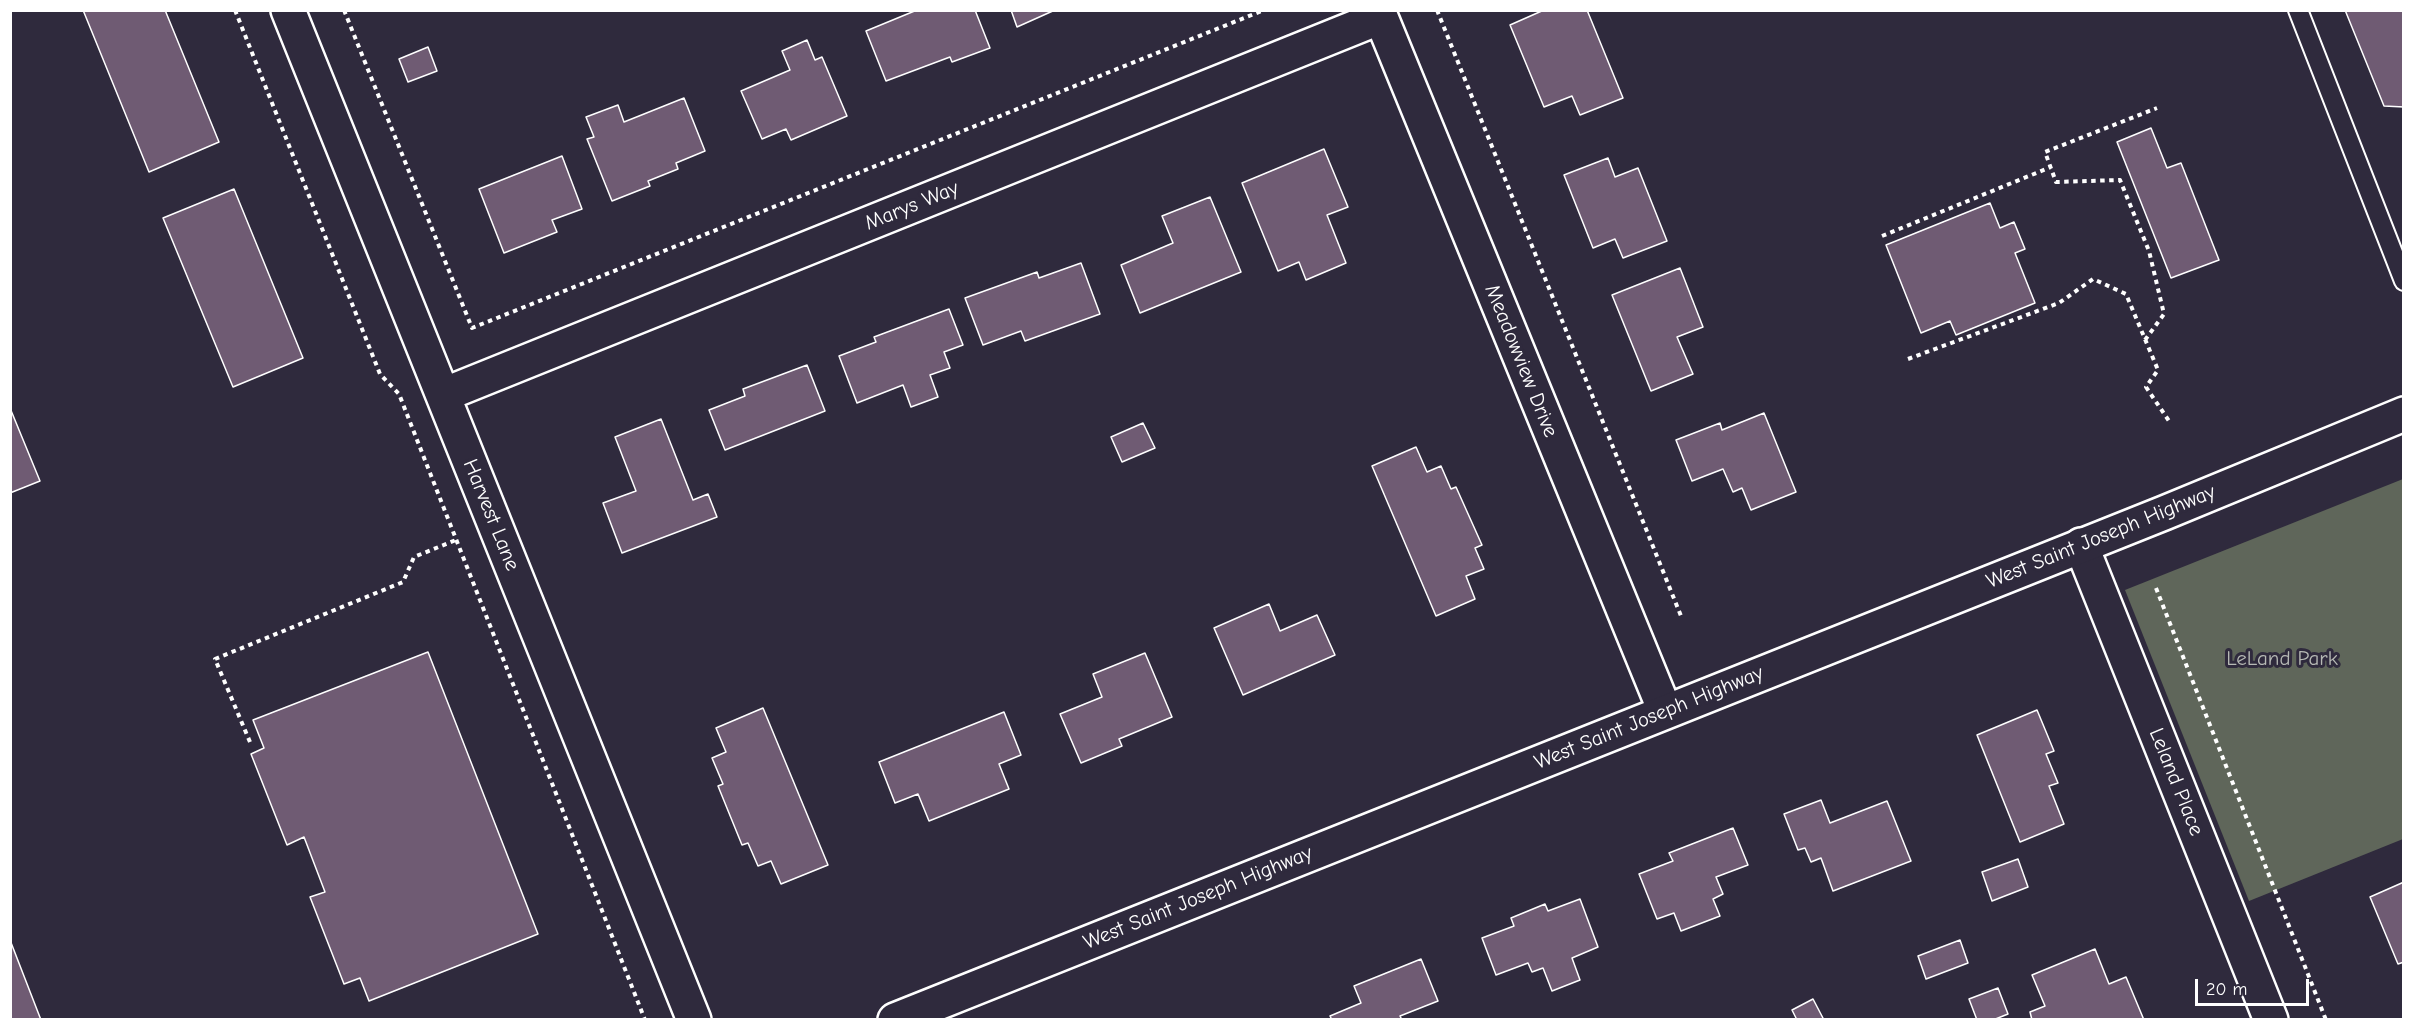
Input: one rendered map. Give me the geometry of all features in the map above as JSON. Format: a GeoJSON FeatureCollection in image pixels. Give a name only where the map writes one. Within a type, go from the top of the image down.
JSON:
{"type":"FeatureCollection","features":[{"type":"Feature","properties":{"kind":"street","name":"Harvest Lane"},"geometry":{"type":"LineString","coordinates":[[288,10],[694,1020]]}},
{"type":"Feature","properties":{"kind":"street","name":"Marys Way"},"geometry":{"type":"LineString","coordinates":[[443,395],[1380,14]]}},
{"type":"Feature","properties":{"kind":"street","name":"Meadowview Drive"},"geometry":{"type":"LineString","coordinates":[[1380,14],[1665,711]]}},
{"type":"Feature","properties":{"kind":"street","name":"West Saint Joseph Highway"},"geometry":{"type":"LineString","coordinates":[[894,1020],[2403,414]]}},
{"type":"Feature","properties":{"kind":"street","name":"Leland Place"},"geometry":{"type":"LineString","coordinates":[[2081,545],[2271,1020]]}},
{"type":"Feature","properties":{"kind":"lane"},"geometry":{"type":"LineString","coordinates":[[2298,10],[2403,281]]}},
{"type":"Feature","properties":{"kind":"path"},"geometry":{"type":"LineString","coordinates":[[235,10],[380,374],[399,394],[645,1020]]}},
{"type":"Feature","properties":{"kind":"path"},"geometry":{"type":"LineString","coordinates":[[344,10],[472,328],[1264,10]]}},
{"type":"Feature","properties":{"kind":"path"},"geometry":{"type":"LineString","coordinates":[[1437,10],[1681,616]]}},
{"type":"Feature","properties":{"kind":"path"},"geometry":{"type":"LineString","coordinates":[[2145,340],[2164,314],[2149,251],[2120,180],[2056,182],[2045,152],[2157,108]]}},
{"type":"Feature","properties":{"kind":"path"},"geometry":{"type":"LineString","coordinates":[[1882,236],[2051,167]]}},
{"type":"Feature","properties":{"kind":"path"},"geometry":{"type":"LineString","coordinates":[[1908,359],[2059,303],[2093,279],[2126,294],[2158,370],[2146,387],[2171,424]]}},
{"type":"Feature","properties":{"kind":"path"},"geometry":{"type":"LineString","coordinates":[[250,742],[215,659],[403,582],[414,557],[456,540]]}},
{"type":"Feature","properties":{"kind":"path"},"geometry":{"type":"LineString","coordinates":[[2156,588],[2326,1020]]}},
{"type":"Feature","properties":{"kind":"green space","name":"LeLand Park"},"geometry":{"type":"Polygon","coordinates":[[[2403,479],[2403,839],[2249,901],[2125,590],[2403,479]]]}},
{"type":"Feature","properties":{"kind":"building"},"geometry":{"type":"Polygon","coordinates":[[[83,10],[165,10],[219,142],[149,172],[83,10]]]}},
{"type":"Feature","properties":{"kind":"building"},"geometry":{"type":"Polygon","coordinates":[[[917,10],[975,10],[990,48],[952,62],[950,57],[886,81],[866,31],[917,10]]]}},
{"type":"Feature","properties":{"kind":"building"},"geometry":{"type":"Polygon","coordinates":[[[1011,10],[1055,10],[1017,27],[1011,10]]]}},
{"type":"Feature","properties":{"kind":"building"},"geometry":{"type":"Polygon","coordinates":[[[1544,10],[1587,10],[1623,98],[1580,115],[1572,96],[1544,107],[1510,25],[1544,10]]]}},
{"type":"Feature","properties":{"kind":"building"},"geometry":{"type":"Polygon","coordinates":[[[2345,10],[2404,10],[2404,107],[2384,106],[2345,10]]]}},
{"type":"Feature","properties":{"kind":"building"},"geometry":{"type":"Polygon","coordinates":[[[807,40],[815,60],[822,57],[847,116],[791,140],[786,129],[762,139],[741,91],[790,70],[782,51],[807,40]]]}},
{"type":"Feature","properties":{"kind":"building"},"geometry":{"type":"Polygon","coordinates":[[[428,47],[437,71],[408,82],[399,59],[428,47]]]}},
{"type":"Feature","properties":{"kind":"building"},"geometry":{"type":"Polygon","coordinates":[[[684,98],[705,151],[676,163],[678,169],[648,181],[650,186],[612,201],[587,139],[594,137],[586,117],[618,105],[624,122],[684,98]]]}},
{"type":"Feature","properties":{"kind":"building"},"geometry":{"type":"Polygon","coordinates":[[[2151,128],[2167,168],[2181,163],[2219,260],[2171,278],[2117,142],[2151,128]]]}},
{"type":"Feature","properties":{"kind":"building"},"geometry":{"type":"Polygon","coordinates":[[[1324,149],[1348,207],[1327,215],[1346,263],[1306,280],[1299,262],[1278,271],[1242,183],[1324,149]]]}},
{"type":"Feature","properties":{"kind":"building"},"geometry":{"type":"Polygon","coordinates":[[[562,156],[582,209],[552,220],[557,232],[504,253],[479,189],[562,156]]]}},
{"type":"Feature","properties":{"kind":"building"},"geometry":{"type":"Polygon","coordinates":[[[1608,158],[1615,177],[1638,168],[1667,241],[1623,258],[1615,239],[1593,248],[1564,175],[1608,158]]]}},
{"type":"Feature","properties":{"kind":"building"},"geometry":{"type":"Polygon","coordinates":[[[234,189],[303,358],[233,387],[163,218],[234,189]]]}},
{"type":"Feature","properties":{"kind":"building"},"geometry":{"type":"Polygon","coordinates":[[[1210,197],[1241,272],[1140,313],[1121,265],[1173,243],[1162,216],[1210,197]]]}},
{"type":"Feature","properties":{"kind":"building"},"geometry":{"type":"Polygon","coordinates":[[[1990,203],[2000,228],[2014,222],[2025,249],[2015,253],[2035,303],[1956,335],[1950,321],[1921,333],[1886,245],[1990,203]]]}},
{"type":"Feature","properties":{"kind":"building"},"geometry":{"type":"Polygon","coordinates":[[[1081,263],[1100,314],[1025,341],[1021,331],[983,345],[965,298],[1037,272],[1039,278],[1081,263]]]}},
{"type":"Feature","properties":{"kind":"building"},"geometry":{"type":"Polygon","coordinates":[[[1680,268],[1703,327],[1677,337],[1693,374],[1651,391],[1612,295],[1680,268]]]}},
{"type":"Feature","properties":{"kind":"building"},"geometry":{"type":"Polygon","coordinates":[[[949,309],[963,345],[944,352],[950,368],[930,375],[938,397],[911,407],[903,385],[857,403],[839,356],[876,342],[874,337],[949,309]]]}},
{"type":"Feature","properties":{"kind":"building"},"geometry":{"type":"Polygon","coordinates":[[[807,365],[825,411],[725,450],[709,410],[745,396],[743,389],[807,365]]]}},
{"type":"Feature","properties":{"kind":"building"},"geometry":{"type":"Polygon","coordinates":[[[10,408],[40,481],[10,493],[10,408]]]}},
{"type":"Feature","properties":{"kind":"building"},"geometry":{"type":"Polygon","coordinates":[[[1764,413],[1796,492],[1751,510],[1742,488],[1733,492],[1723,469],[1692,481],[1676,440],[1720,423],[1722,430],[1764,413]]]}},
{"type":"Feature","properties":{"kind":"building"},"geometry":{"type":"Polygon","coordinates":[[[661,419],[693,500],[708,494],[717,517],[622,553],[603,503],[636,491],[615,437],[661,419]]]}},
{"type":"Feature","properties":{"kind":"building"},"geometry":{"type":"Polygon","coordinates":[[[1143,423],[1155,448],[1122,462],[1111,437],[1143,423]]]}},
{"type":"Feature","properties":{"kind":"building"},"geometry":{"type":"Polygon","coordinates":[[[1416,447],[1427,472],[1441,466],[1451,489],[1456,487],[1482,545],[1475,548],[1484,569],[1466,576],[1475,599],[1436,616],[1372,466],[1416,447]]]}},
{"type":"Feature","properties":{"kind":"building"},"geometry":{"type":"Polygon","coordinates":[[[1269,604],[1280,631],[1317,615],[1335,655],[1243,695],[1214,628],[1269,604]]]}},
{"type":"Feature","properties":{"kind":"building"},"geometry":{"type":"Polygon","coordinates":[[[428,652],[538,934],[369,1001],[360,978],[344,984],[310,897],[325,892],[304,837],[287,845],[251,754],[264,748],[253,720],[428,652]]]}},
{"type":"Feature","properties":{"kind":"building"},"geometry":{"type":"Polygon","coordinates":[[[1145,653],[1172,717],[1119,739],[1122,746],[1081,763],[1060,714],[1102,697],[1093,674],[1145,653]]]}},
{"type":"Feature","properties":{"kind":"building"},"geometry":{"type":"Polygon","coordinates":[[[763,708],[828,865],[781,884],[771,861],[758,866],[748,843],[742,845],[718,786],[723,784],[712,758],[726,752],[716,728],[763,708]]]}},
{"type":"Feature","properties":{"kind":"building"},"geometry":{"type":"Polygon","coordinates":[[[2037,710],[2054,751],[2046,754],[2058,783],[2049,786],[2064,824],[2020,842],[1977,735],[2037,710]]]}},
{"type":"Feature","properties":{"kind":"building"},"geometry":{"type":"Polygon","coordinates":[[[1004,712],[1021,755],[999,764],[1009,789],[929,821],[918,794],[895,803],[879,762],[1004,712]]]}},
{"type":"Feature","properties":{"kind":"building"},"geometry":{"type":"Polygon","coordinates":[[[1821,800],[1830,823],[1887,801],[1911,861],[1833,891],[1821,858],[1811,862],[1805,848],[1798,850],[1784,814],[1821,800]]]}},
{"type":"Feature","properties":{"kind":"building"},"geometry":{"type":"Polygon","coordinates":[[[1733,828],[1748,865],[1716,877],[1723,894],[1713,899],[1720,916],[1681,931],[1674,913],[1657,919],[1639,874],[1673,861],[1669,853],[1733,828]]]}},
{"type":"Feature","properties":{"kind":"building"},"geometry":{"type":"Polygon","coordinates":[[[2018,859],[2028,887],[1992,901],[1982,872],[2018,859]]]}},
{"type":"Feature","properties":{"kind":"building"},"geometry":{"type":"Polygon","coordinates":[[[2404,882],[2404,962],[2398,964],[2370,897],[2404,882]]]}},
{"type":"Feature","properties":{"kind":"building"},"geometry":{"type":"Polygon","coordinates":[[[1580,899],[1598,947],[1572,958],[1580,980],[1552,991],[1543,968],[1532,972],[1528,963],[1496,975],[1482,938],[1514,926],[1511,918],[1545,904],[1548,911],[1580,899]]]}},
{"type":"Feature","properties":{"kind":"building"},"geometry":{"type":"Polygon","coordinates":[[[10,940],[41,1020],[10,1020],[10,940]]]}},
{"type":"Feature","properties":{"kind":"building"},"geometry":{"type":"Polygon","coordinates":[[[1960,940],[1968,963],[1926,979],[1918,956],[1960,940]]]}},
{"type":"Feature","properties":{"kind":"building"},"geometry":{"type":"Polygon","coordinates":[[[2095,949],[2109,984],[2126,977],[2144,1020],[2032,1020],[2030,1012],[2045,1006],[2032,975],[2095,949]]]}},
{"type":"Feature","properties":{"kind":"building"},"geometry":{"type":"Polygon","coordinates":[[[1421,959],[1438,1001],[1400,1016],[1402,1020],[1332,1020],[1330,1016],[1361,1003],[1354,986],[1421,959]]]}},
{"type":"Feature","properties":{"kind":"building"},"geometry":{"type":"Polygon","coordinates":[[[1998,988],[2008,1014],[1993,1020],[1977,1020],[1969,999],[1998,988]]]}},
{"type":"Feature","properties":{"kind":"building"},"geometry":{"type":"Polygon","coordinates":[[[1813,999],[1824,1020],[1797,1020],[1792,1010],[1813,999]]]}}]}
